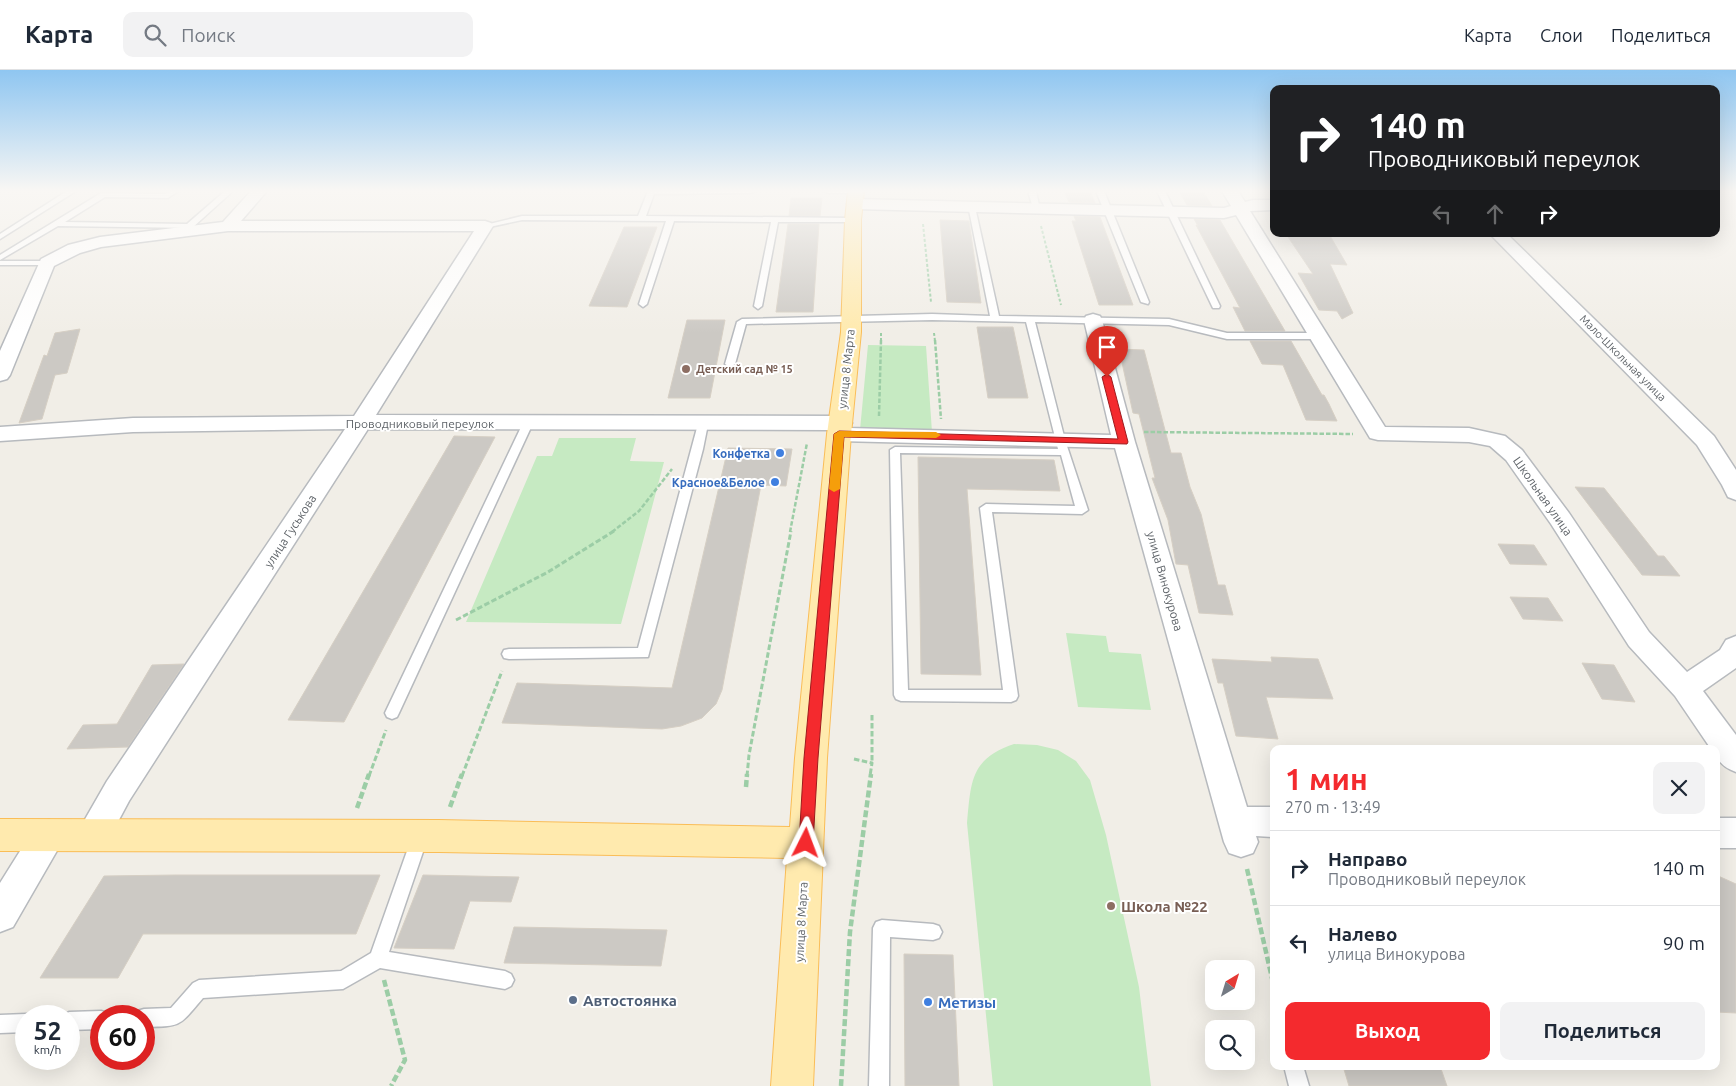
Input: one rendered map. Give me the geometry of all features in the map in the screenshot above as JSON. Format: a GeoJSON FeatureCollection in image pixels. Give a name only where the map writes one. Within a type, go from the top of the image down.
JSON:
{"type":"FeatureCollection","features":[{"type":"Feature","properties":{"kind":"main road","name":"улица 8 Марта"},"geometry":{"type":"LineString","coordinates":[[792,1086],[811,758],[851,320],[854,238]]}},
{"type":"Feature","properties":{"kind":"main road"},"geometry":{"type":"LineString","coordinates":[[0,835],[347,835],[806,843]]}},
{"type":"Feature","properties":{"kind":"street"},"geometry":{"type":"LineString","coordinates":[[0,375],[47,263],[74,249],[100,242],[129,238]]}},
{"type":"Feature","properties":{"kind":"street","name":"улица Гуськова"},"geometry":{"type":"LineString","coordinates":[[93,834],[118,791],[362,422],[477,238]]}},
{"type":"Feature","properties":{"kind":"street"},"geometry":{"type":"LineString","coordinates":[[1260,238],[1378,434]]}},
{"type":"Feature","properties":{"kind":"street","name":"Мало-Школьная улица"},"geometry":{"type":"LineString","coordinates":[[1502,238],[1706,441],[1734,485],[1736,492]]}},
{"type":"Feature","properties":{"kind":"street","name":"улица Винокурова"},"geometry":{"type":"LineString","coordinates":[[1093,320],[1122,437],[1238,832]]}},
{"type":"Feature","properties":{"kind":"street","name":"Проводниковый переулок"},"geometry":{"type":"LineString","coordinates":[[0,434],[133,425],[362,422],[810,424],[879,434],[1063,446],[1122,437]]}},
{"type":"Feature","properties":{"kind":"street","name":"Школьная улица"},"geometry":{"type":"LineString","coordinates":[[1378,434],[1469,435],[1497,441],[1514,456],[1560,519],[1612,602],[1639,639],[1685,688],[1736,759]]}},
{"type":"Feature","properties":{"kind":"street"},"geometry":{"type":"LineString","coordinates":[[1685,688],[1730,658],[1736,647]]}},
{"type":"Feature","properties":{"kind":"street"},"geometry":{"type":"LineString","coordinates":[[1238,832],[1270,823]]}},
{"type":"Feature","properties":{"kind":"street"},"geometry":{"type":"LineString","coordinates":[[1720,833],[1736,833]]}},
{"type":"Feature","properties":{"kind":"street"},"geometry":{"type":"LineString","coordinates":[[0,916],[49,835]]}},
{"type":"Feature","properties":{"kind":"lane"},"geometry":{"type":"LineString","coordinates":[[0,258],[32,238]]}},
{"type":"Feature","properties":{"kind":"lane"},"geometry":{"type":"LineString","coordinates":[[643,304],[665,238]]}},
{"type":"Feature","properties":{"kind":"lane"},"geometry":{"type":"LineString","coordinates":[[758,306],[771,238]]}},
{"type":"Feature","properties":{"kind":"lane"},"geometry":{"type":"LineString","coordinates":[[979,238],[995,318]]}},
{"type":"Feature","properties":{"kind":"lane"},"geometry":{"type":"LineString","coordinates":[[1120,238],[1145,302]]}},
{"type":"Feature","properties":{"kind":"lane"},"geometry":{"type":"LineString","coordinates":[[1184,238],[1216,306]]}},
{"type":"Feature","properties":{"kind":"lane"},"geometry":{"type":"LineString","coordinates":[[0,263],[47,263]]}},
{"type":"Feature","properties":{"kind":"lane"},"geometry":{"type":"LineString","coordinates":[[730,364],[742,322],[932,317],[1093,320],[1169,322],[1228,336],[1319,336]]}},
{"type":"Feature","properties":{"kind":"lane"},"geometry":{"type":"LineString","coordinates":[[1030,319],[1063,446],[1082,510],[986,508],[1011,696],[901,695],[895,450],[1063,446]]}},
{"type":"Feature","properties":{"kind":"lane"},"geometry":{"type":"LineString","coordinates":[[392,713],[528,423]]}},
{"type":"Feature","properties":{"kind":"lane"},"geometry":{"type":"LineString","coordinates":[[509,654],[643,653],[703,424]]}},
{"type":"Feature","properties":{"kind":"lane"},"geometry":{"type":"LineString","coordinates":[[155,1018],[175,1017],[199,989],[343,980],[378,959],[429,836]]}},
{"type":"Feature","properties":{"kind":"lane"},"geometry":{"type":"LineString","coordinates":[[878,1086],[882,928],[933,932]]}},
{"type":"Feature","properties":{"kind":"lane"},"geometry":{"type":"LineString","coordinates":[[378,959],[506,980]]}},
{"type":"Feature","properties":{"kind":"lane"},"geometry":{"type":"LineString","coordinates":[[0,1024],[15,1023]]}},
{"type":"Feature","properties":{"kind":"lane"},"geometry":{"type":"LineString","coordinates":[[1294,1070],[1299,1086]]}},
{"type":"Feature","properties":{"kind":"path"},"geometry":{"type":"LineString","coordinates":[[1044,238],[1066,320]]}},
{"type":"Feature","properties":{"kind":"path"},"geometry":{"type":"LineString","coordinates":[[879,434],[881,332]]}},
{"type":"Feature","properties":{"kind":"path"},"geometry":{"type":"LineString","coordinates":[[746,787],[749,755],[810,424]]}},
{"type":"Feature","properties":{"kind":"path"},"geometry":{"type":"LineString","coordinates":[[1122,437],[1378,434]]}},
{"type":"Feature","properties":{"kind":"path"},"geometry":{"type":"LineString","coordinates":[[429,634],[578,553],[635,515],[664,475],[698,449]]}},
{"type":"Feature","properties":{"kind":"path"},"geometry":{"type":"LineString","coordinates":[[429,836],[509,654]]}},
{"type":"Feature","properties":{"kind":"path"},"geometry":{"type":"LineString","coordinates":[[347,835],[392,713]]}},
{"type":"Feature","properties":{"kind":"path"},"geometry":{"type":"LineString","coordinates":[[841,1086],[850,932],[872,763],[872,715]]}},
{"type":"Feature","properties":{"kind":"path"},"geometry":{"type":"LineString","coordinates":[[854,759],[872,763]]}},
{"type":"Feature","properties":{"kind":"path"},"geometry":{"type":"LineString","coordinates":[[1238,832],[1270,970]]}},
{"type":"Feature","properties":{"kind":"path"},"geometry":{"type":"LineString","coordinates":[[378,959],[405,1060],[391,1086]]}},
{"type":"Feature","properties":{"kind":"green space"},"geometry":{"type":"Polygon","coordinates":[[[868,345],[926,346],[932,432],[860,430],[868,345]]]}},
{"type":"Feature","properties":{"kind":"green space"},"geometry":{"type":"Polygon","coordinates":[[[559,438],[636,438],[630,461],[664,462],[621,624],[466,622],[537,456],[552,456],[559,438]]]}},
{"type":"Feature","properties":{"kind":"green space"},"geometry":{"type":"Polygon","coordinates":[[[1066,633],[1106,636],[1109,652],[1141,654],[1151,710],[1078,707],[1066,633]]]}},
{"type":"Feature","properties":{"kind":"green space"},"geometry":{"type":"Polygon","coordinates":[[[1014,744],[1037,745],[1058,750],[1076,761],[1090,780],[1106,835],[1139,987],[1151,1086],[993,1086],[967,823],[972,784],[981,765],[1000,750],[1014,744]]]}},
{"type":"Feature","properties":{"kind":"building"},"geometry":{"type":"Polygon","coordinates":[[[619,238],[653,238],[627,307],[589,306],[619,238]]]}},
{"type":"Feature","properties":{"kind":"building"},"geometry":{"type":"Polygon","coordinates":[[[786,238],[818,238],[813,312],[776,312],[786,238]]]}},
{"type":"Feature","properties":{"kind":"building"},"geometry":{"type":"Polygon","coordinates":[[[942,238],[972,238],[981,303],[947,302],[942,238]]]}},
{"type":"Feature","properties":{"kind":"building"},"geometry":{"type":"Polygon","coordinates":[[[1078,238],[1108,238],[1133,305],[1099,305],[1078,238]]]}},
{"type":"Feature","properties":{"kind":"building"},"geometry":{"type":"Polygon","coordinates":[[[1203,238],[1231,238],[1285,331],[1245,331],[1233,307],[1240,308],[1203,238]]]}},
{"type":"Feature","properties":{"kind":"building"},"geometry":{"type":"Polygon","coordinates":[[[1289,238],[1332,238],[1347,265],[1330,264],[1353,313],[1342,319],[1337,311],[1319,310],[1298,273],[1313,274],[1289,238]]]}},
{"type":"Feature","properties":{"kind":"building"},"geometry":{"type":"Polygon","coordinates":[[[687,320],[725,320],[710,398],[668,398],[687,320]]]}},
{"type":"Feature","properties":{"kind":"building"},"geometry":{"type":"Polygon","coordinates":[[[977,327],[1013,327],[1028,398],[988,398],[977,327]]]}},
{"type":"Feature","properties":{"kind":"building"},"geometry":{"type":"Polygon","coordinates":[[[80,329],[67,373],[55,375],[42,419],[19,423],[44,355],[47,356],[55,333],[80,329]]]}},
{"type":"Feature","properties":{"kind":"building"},"geometry":{"type":"Polygon","coordinates":[[[1250,341],[1291,341],[1322,395],[1324,395],[1337,421],[1306,420],[1283,365],[1262,364],[1250,341]]]}},
{"type":"Feature","properties":{"kind":"building"},"geometry":{"type":"Polygon","coordinates":[[[1119,349],[1144,350],[1171,453],[1181,453],[1190,487],[1201,514],[1218,585],[1225,585],[1233,615],[1199,613],[1188,565],[1176,564],[1168,520],[1152,478],[1155,478],[1139,414],[1133,413],[1119,349]]]}},
{"type":"Feature","properties":{"kind":"building"},"geometry":{"type":"Polygon","coordinates":[[[454,436],[495,437],[344,722],[288,720],[454,436]]]}},
{"type":"Feature","properties":{"kind":"building"},"geometry":{"type":"Polygon","coordinates":[[[728,448],[792,449],[786,486],[761,485],[722,690],[716,704],[702,718],[681,726],[662,729],[502,723],[517,683],[672,688],[728,448]]]}},
{"type":"Feature","properties":{"kind":"building"},"geometry":{"type":"Polygon","coordinates":[[[918,457],[1054,460],[1060,491],[967,489],[981,675],[921,674],[918,457]]]}},
{"type":"Feature","properties":{"kind":"building"},"geometry":{"type":"Polygon","coordinates":[[[1575,487],[1604,488],[1658,556],[1664,556],[1680,576],[1642,575],[1575,487]]]}},
{"type":"Feature","properties":{"kind":"building"},"geometry":{"type":"Polygon","coordinates":[[[1498,544],[1534,545],[1547,565],[1510,564],[1498,544]]]}},
{"type":"Feature","properties":{"kind":"building"},"geometry":{"type":"Polygon","coordinates":[[[1510,597],[1548,598],[1563,621],[1523,619],[1510,597]]]}},
{"type":"Feature","properties":{"kind":"building"},"geometry":{"type":"Polygon","coordinates":[[[1271,657],[1318,659],[1333,699],[1266,697],[1278,739],[1236,736],[1223,683],[1218,683],[1212,659],[1272,662],[1271,657]]]}},
{"type":"Feature","properties":{"kind":"building"},"geometry":{"type":"Polygon","coordinates":[[[1582,663],[1614,665],[1635,702],[1602,699],[1582,663]]]}},
{"type":"Feature","properties":{"kind":"building"},"geometry":{"type":"Polygon","coordinates":[[[184,664],[128,747],[67,749],[83,725],[117,724],[152,665],[184,664]]]}},
{"type":"Feature","properties":{"kind":"building"},"geometry":{"type":"Polygon","coordinates":[[[380,875],[356,934],[143,934],[118,978],[40,978],[104,876],[380,875]]]}},
{"type":"Feature","properties":{"kind":"building"},"geometry":{"type":"Polygon","coordinates":[[[423,875],[519,877],[511,902],[470,901],[454,949],[394,948],[423,875]]]}},
{"type":"Feature","properties":{"kind":"building"},"geometry":{"type":"Polygon","coordinates":[[[1720,877],[1736,884],[1736,1013],[1720,1012],[1720,877]]]}},
{"type":"Feature","properties":{"kind":"building"},"geometry":{"type":"Polygon","coordinates":[[[514,927],[667,930],[661,966],[504,963],[514,927]]]}},
{"type":"Feature","properties":{"kind":"building"},"geometry":{"type":"Polygon","coordinates":[[[904,954],[953,955],[959,1086],[905,1086],[904,954]]]}},
{"type":"Feature","properties":{"kind":"building"},"geometry":{"type":"Polygon","coordinates":[[[1344,1070],[1441,1070],[1447,1086],[1349,1086],[1344,1070]]]}},
{"type":"Feature","properties":{"kind":"slow traffic"},"geometry":{"type":"LineString","coordinates":[[834,489],[839,434],[936,435]]}},
{"type":"Feature","properties":{"kind":"place","name":"Детский сад № 15"},"geometry":{"type":"Point","coordinates":[686,369]}},
{"type":"Feature","properties":{"kind":"place","name":"Конфетка"},"geometry":{"type":"Point","coordinates":[780,453]}},
{"type":"Feature","properties":{"kind":"place","name":"Красное&Белое"},"geometry":{"type":"Point","coordinates":[775,482]}},
{"type":"Feature","properties":{"kind":"place","name":"Школа №22"},"geometry":{"type":"Point","coordinates":[1111,906]}},
{"type":"Feature","properties":{"kind":"place","name":"Автостоянка"},"geometry":{"type":"Point","coordinates":[573,1000]}},
{"type":"Feature","properties":{"kind":"place","name":"Метизы"},"geometry":{"type":"Point","coordinates":[928,1002]}},
{"type":"Feature","properties":{"kind":"route"},"geometry":{"type":"LineString","coordinates":[[806,843],[811,758],[839,434],[943,435],[1124,442],[1107,377]]}}]}
